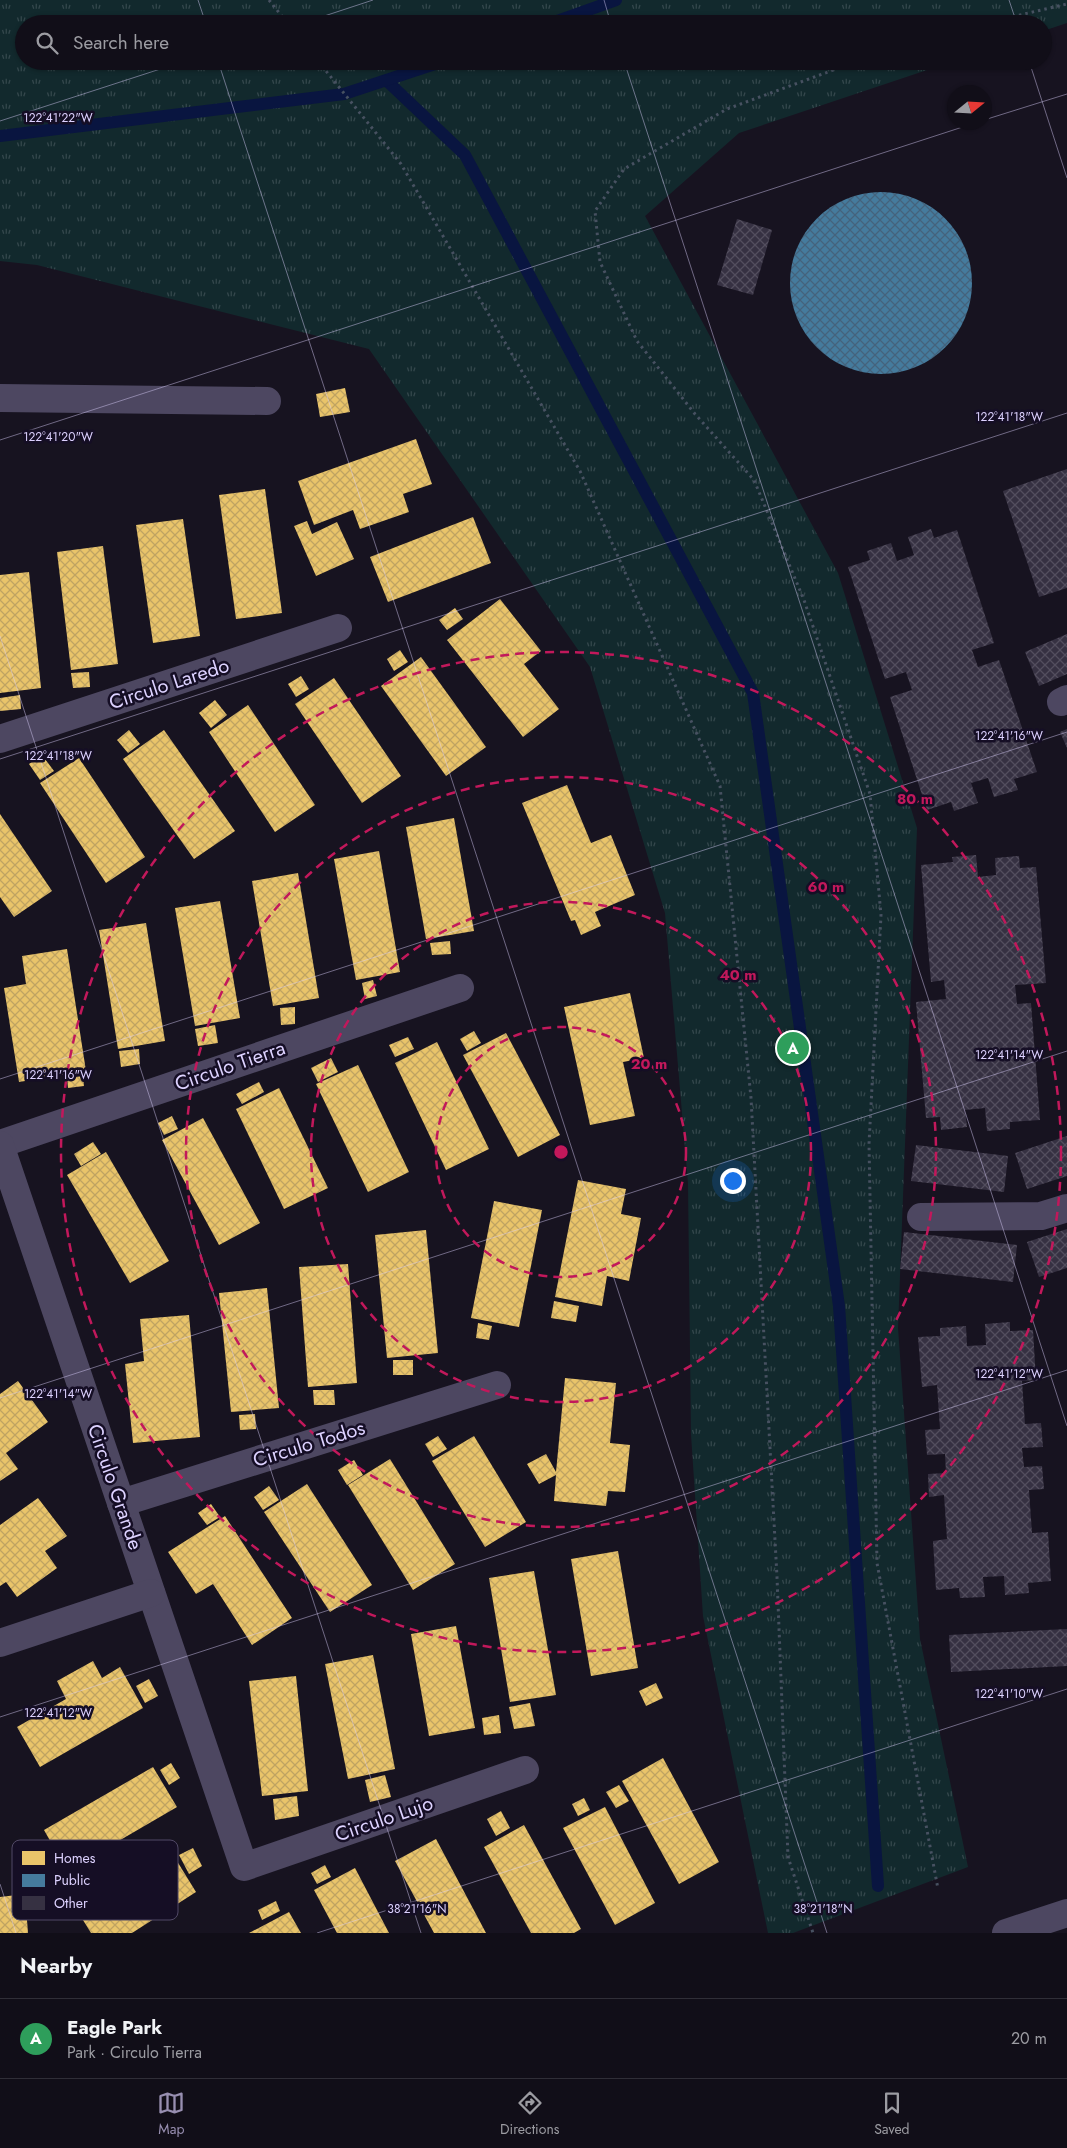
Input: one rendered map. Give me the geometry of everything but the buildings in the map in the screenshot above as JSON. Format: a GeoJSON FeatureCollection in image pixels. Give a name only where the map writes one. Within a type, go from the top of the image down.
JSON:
{"type":"FeatureCollection","features":[{"type":"Feature","properties":{"kind":"street"},"geometry":{"type":"LineString","coordinates":[[0,398],[267,401]]}},
{"type":"Feature","properties":{"kind":"street","name":"Circulo Laredo"},"geometry":{"type":"LineString","coordinates":[[0,739],[338,628]]}},
{"type":"Feature","properties":{"kind":"street","name":"Circulo Tierra"},"geometry":{"type":"LineString","coordinates":[[0,1144],[460,988]]}},
{"type":"Feature","properties":{"kind":"street","name":"Circulo Grande"},"geometry":{"type":"LineString","coordinates":[[0,1144],[244,1867]]}},
{"type":"Feature","properties":{"kind":"street"},"geometry":{"type":"LineString","coordinates":[[921,1217],[1041,1216],[1067,1208]]}},
{"type":"Feature","properties":{"kind":"street","name":"Circulo Todos"},"geometry":{"type":"LineString","coordinates":[[121,1503],[497,1385]]}},
{"type":"Feature","properties":{"kind":"street"},"geometry":{"type":"LineString","coordinates":[[0,1643],[151,1593]]}},
{"type":"Feature","properties":{"kind":"street","name":"Circulo Lujo"},"geometry":{"type":"LineString","coordinates":[[244,1867],[525,1770]]}},
{"type":"Feature","properties":{"kind":"street"},"geometry":{"type":"LineString","coordinates":[[1006,1933],[1067,1913]]}},
{"type":"Feature","properties":{"kind":"path"},"geometry":{"type":"LineString","coordinates":[[269,0],[281,15]]}},
{"type":"Feature","properties":{"kind":"path"},"geometry":{"type":"LineString","coordinates":[[1020,15],[1067,4]]}},
{"type":"Feature","properties":{"kind":"path"},"geometry":{"type":"LineString","coordinates":[[325,70],[401,164],[580,471],[720,786],[751,1098],[777,1577],[788,1857],[813,1933]]}},
{"type":"Feature","properties":{"kind":"path"},"geometry":{"type":"LineString","coordinates":[[833,70],[727,109],[624,169],[595,212],[600,262],[637,341],[695,414],[754,480],[804,600],[870,794],[881,915],[868,1144],[877,1563],[938,1889]]}},
{"type":"Feature","properties":{"kind":"green space"},"geometry":{"type":"Polygon","coordinates":[[[0,0],[1067,0],[1067,23],[1052,28],[1052,15],[15,15],[15,70],[927,70],[739,133],[645,216],[838,573],[917,828],[898,1328],[920,1639],[968,1867],[793,1933],[768,1933],[703,1616],[691,1434],[688,1183],[665,913],[590,667],[369,349],[37,265],[0,261],[0,0]]]}},
{"type":"Feature","properties":{"kind":"waterway"},"geometry":{"type":"LineString","coordinates":[[574,15],[616,0]]}},
{"type":"Feature","properties":{"kind":"waterway"},"geometry":{"type":"LineString","coordinates":[[0,136],[344,94],[417,70]]}},
{"type":"Feature","properties":{"kind":"waterway"},"geometry":{"type":"LineString","coordinates":[[387,81],[465,155],[753,693],[839,1306],[878,1886]]}},
{"type":"Feature","properties":{"kind":"place","name":"Eagle Park"},"geometry":{"type":"Point","coordinates":[793,1048]}}]}
